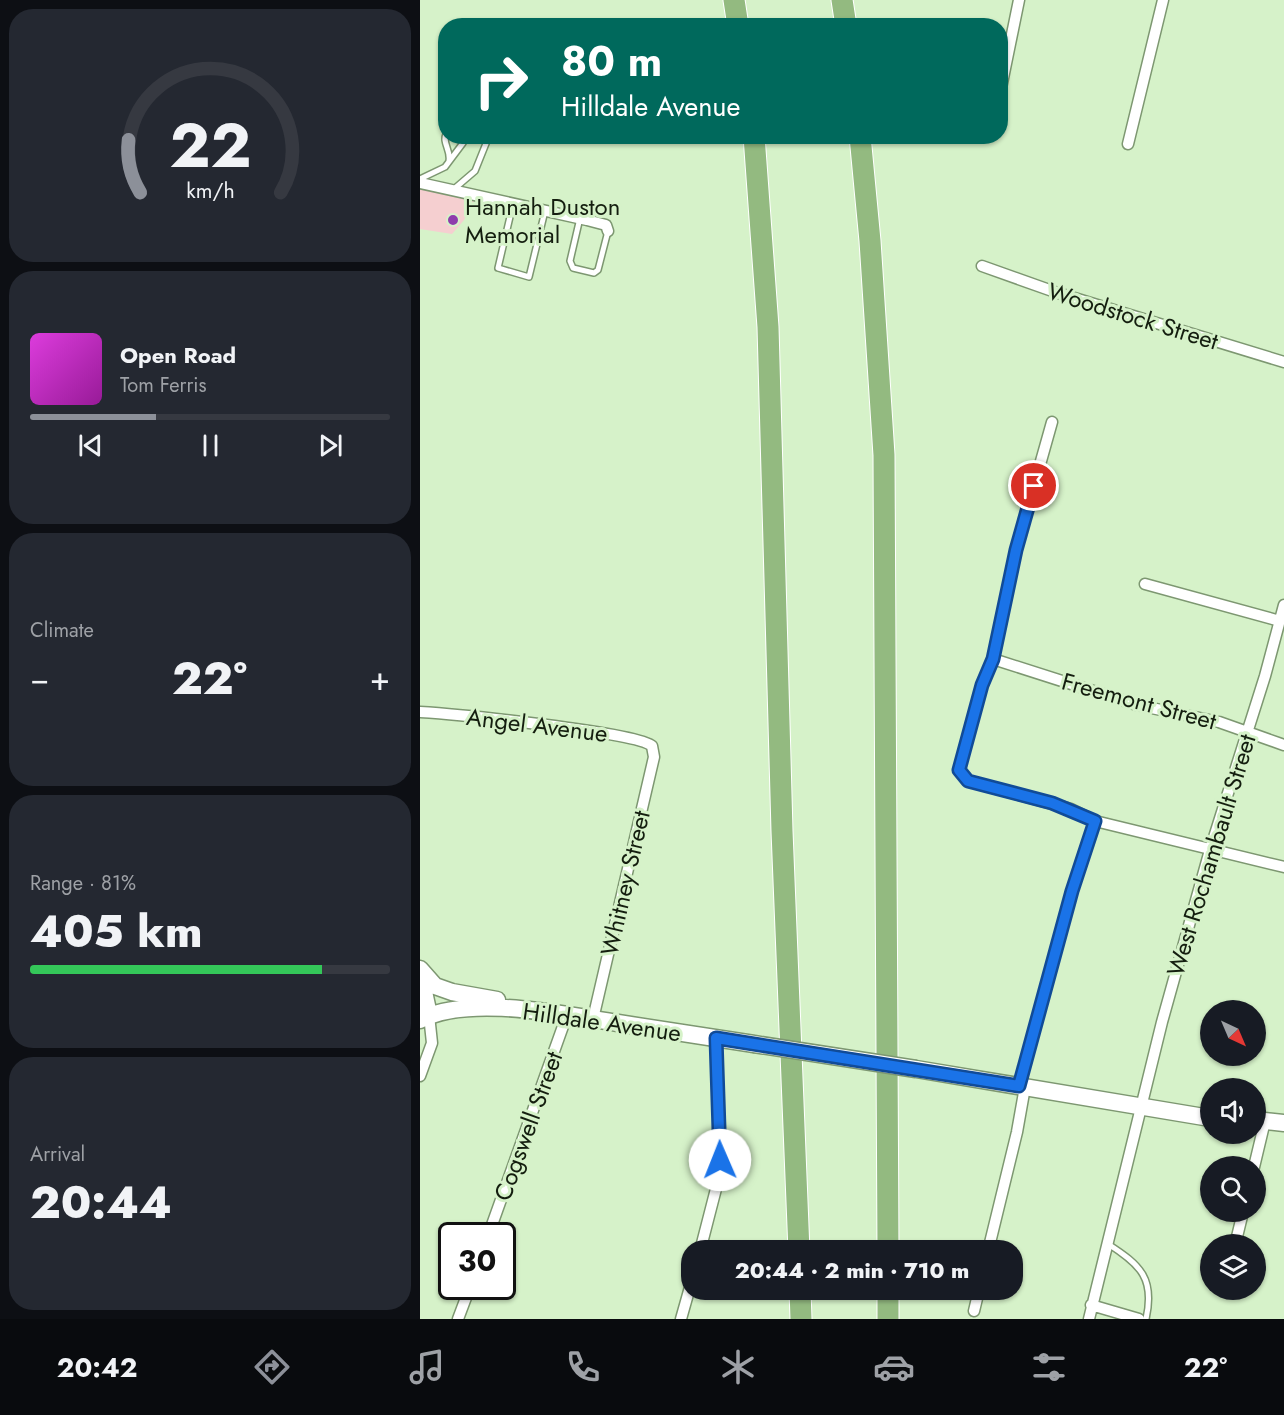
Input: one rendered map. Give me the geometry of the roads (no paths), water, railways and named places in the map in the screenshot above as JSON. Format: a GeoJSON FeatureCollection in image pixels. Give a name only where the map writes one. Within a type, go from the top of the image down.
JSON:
{"type":"FeatureCollection","features":[{"type":"Feature","properties":{"kind":"highway"},"geometry":{"type":"LineString","coordinates":[[734,0],[737,18]]}},
{"type":"Feature","properties":{"kind":"highway"},"geometry":{"type":"LineString","coordinates":[[842,0],[845,18]]}},
{"type":"Feature","properties":{"kind":"highway"},"geometry":{"type":"LineString","coordinates":[[755,144],[768,327],[782,831],[799,1240]]}},
{"type":"Feature","properties":{"kind":"highway"},"geometry":{"type":"LineString","coordinates":[[861,144],[878,344],[885,498],[888,1240]]}},
{"type":"Feature","properties":{"kind":"highway"},"geometry":{"type":"LineString","coordinates":[[800,1300],[801,1319]]}},
{"type":"Feature","properties":{"kind":"highway"},"geometry":{"type":"LineString","coordinates":[[888,1300],[888,1319]]}},
{"type":"Feature","properties":{"kind":"main road"},"geometry":{"type":"LineString","coordinates":[[420,971],[435,986],[452,992],[508,1002],[523,1010]]}},
{"type":"Feature","properties":{"kind":"main road"},"geometry":{"type":"LineString","coordinates":[[420,971],[424,1017]]}},
{"type":"Feature","properties":{"kind":"main road","name":"Hilldale Avenue"},"geometry":{"type":"LineString","coordinates":[[424,1017],[485,1007],[523,1010],[916,1069],[1200,1116]]}},
{"type":"Feature","properties":{"kind":"main road"},"geometry":{"type":"LineString","coordinates":[[1266,1121],[1284,1122]]}},
{"type":"Feature","properties":{"kind":"street"},"geometry":{"type":"LineString","coordinates":[[1008,54],[1019,0]]}},
{"type":"Feature","properties":{"kind":"street"},"geometry":{"type":"LineString","coordinates":[[1128,144],[1163,0]]}},
{"type":"Feature","properties":{"kind":"street"},"geometry":{"type":"LineString","coordinates":[[420,181],[603,224],[608,231]]}},
{"type":"Feature","properties":{"kind":"street","name":"Woodstock Street"},"geometry":{"type":"LineString","coordinates":[[982,266],[1058,293],[1284,362]]}},
{"type":"Feature","properties":{"kind":"street"},"geometry":{"type":"LineString","coordinates":[[1053,422],[1016,550],[993,659],[982,685],[959,770],[968,781],[1052,803],[1095,821],[1284,867]]}},
{"type":"Feature","properties":{"kind":"street"},"geometry":{"type":"LineString","coordinates":[[1145,584],[1280,621]]}},
{"type":"Feature","properties":{"kind":"street","name":"West Rochambault Street"},"geometry":{"type":"LineString","coordinates":[[1089,1319],[1162,1022],[1210,849],[1248,733],[1284,605]]}},
{"type":"Feature","properties":{"kind":"street","name":"Freemont Street"},"geometry":{"type":"LineString","coordinates":[[993,659],[1137,705],[1219,722],[1284,745]]}},
{"type":"Feature","properties":{"kind":"street","name":"Angel Avenue"},"geometry":{"type":"LineString","coordinates":[[420,712],[610,734],[644,740],[652,746]]}},
{"type":"Feature","properties":{"kind":"street","name":"Whitney Street"},"geometry":{"type":"LineString","coordinates":[[593,1019],[654,757],[652,746]]}},
{"type":"Feature","properties":{"kind":"street"},"geometry":{"type":"LineString","coordinates":[[991,1240],[1017,1132],[1022,1086],[1072,891],[1095,821]]}},
{"type":"Feature","properties":{"kind":"street","name":"Cogswell Street"},"geometry":{"type":"LineString","coordinates":[[493,1222],[567,1016]]}},
{"type":"Feature","properties":{"kind":"street"},"geometry":{"type":"LineString","coordinates":[[420,1076],[432,1043],[424,1017]]}},
{"type":"Feature","properties":{"kind":"street"},"geometry":{"type":"LineString","coordinates":[[703,1240],[717,1185],[720,1160],[716,1038]]}},
{"type":"Feature","properties":{"kind":"street"},"geometry":{"type":"LineString","coordinates":[[458,1319],[465,1300]]}},
{"type":"Feature","properties":{"kind":"street"},"geometry":{"type":"LineString","coordinates":[[681,1319],[686,1300]]}},
{"type":"Feature","properties":{"kind":"street"},"geometry":{"type":"LineString","coordinates":[[974,1311],[977,1300]]}},
{"type":"Feature","properties":{"kind":"street"},"geometry":{"type":"LineString","coordinates":[[1091,1305],[1139,1319]]}},
{"type":"Feature","properties":{"kind":"lane"},"geometry":{"type":"LineString","coordinates":[[446,145],[456,148],[460,144]]}},
{"type":"Feature","properties":{"kind":"lane"},"geometry":{"type":"LineString","coordinates":[[420,181],[449,163],[461,144]]}},
{"type":"Feature","properties":{"kind":"lane"},"geometry":{"type":"LineString","coordinates":[[453,190],[475,171],[486,144]]}},
{"type":"Feature","properties":{"kind":"lane"},"geometry":{"type":"LineString","coordinates":[[446,145],[450,154],[449,163]]}},
{"type":"Feature","properties":{"kind":"lane"},"geometry":{"type":"LineString","coordinates":[[514,203],[498,268],[529,277],[545,210]]}},
{"type":"Feature","properties":{"kind":"lane"},"geometry":{"type":"LineString","coordinates":[[580,218],[570,261],[573,268],[594,273],[598,270],[608,231]]}},
{"type":"Feature","properties":{"kind":"lane"},"geometry":{"type":"LineString","coordinates":[[1107,1243],[1124,1254],[1147,1280],[1151,1292],[1146,1319]]}},
{"type":"Feature","properties":{"kind":"place","name":"Hannah Duston Memorial"},"geometry":{"type":"Point","coordinates":[453,220]}}]}
